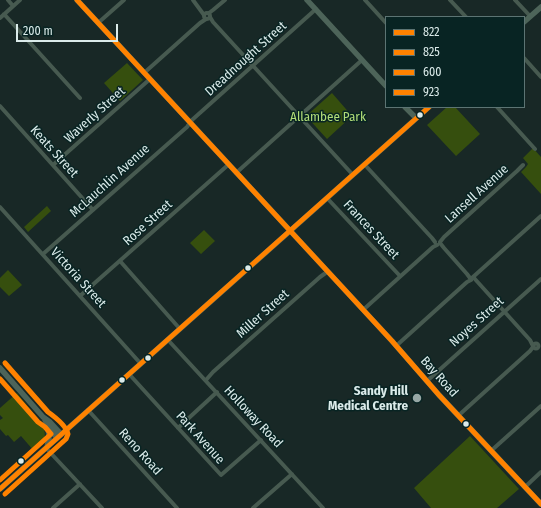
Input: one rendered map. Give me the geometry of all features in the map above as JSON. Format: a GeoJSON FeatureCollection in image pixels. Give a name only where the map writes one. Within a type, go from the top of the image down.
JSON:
{"type":"FeatureCollection","features":[{"type":"Feature","properties":{"kind":"main road","name":"Bay Road"},"geometry":{"type":"LineString","coordinates":[[77,0],[541,504]]}},
{"type":"Feature","properties":{"kind":"main road"},"geometry":{"type":"LineString","coordinates":[[307,0],[385,85]]}},
{"type":"Feature","properties":{"kind":"main road"},"geometry":{"type":"LineString","coordinates":[[525,21],[541,7]]}},
{"type":"Feature","properties":{"kind":"main road"},"geometry":{"type":"LineString","coordinates":[[407,108],[416,118]]}},
{"type":"Feature","properties":{"kind":"main road"},"geometry":{"type":"LineString","coordinates":[[0,489],[428,108]]}},
{"type":"Feature","properties":{"kind":"main road"},"geometry":{"type":"LineString","coordinates":[[0,368],[43,417],[50,422],[59,436]]}},
{"type":"Feature","properties":{"kind":"main road"},"geometry":{"type":"LineString","coordinates":[[43,417],[48,427],[49,438],[46,448]]}},
{"type":"Feature","properties":{"kind":"main road"},"geometry":{"type":"LineString","coordinates":[[48,427],[59,436]]}},
{"type":"Feature","properties":{"kind":"street"},"geometry":{"type":"LineString","coordinates":[[8,0],[13,6]]}},
{"type":"Feature","properties":{"kind":"street"},"geometry":{"type":"LineString","coordinates":[[0,18],[20,0]]}},
{"type":"Feature","properties":{"kind":"street"},"geometry":{"type":"LineString","coordinates":[[98,23],[124,0]]}},
{"type":"Feature","properties":{"kind":"street"},"geometry":{"type":"LineString","coordinates":[[193,0],[353,175]]}},
{"type":"Feature","properties":{"kind":"street"},"geometry":{"type":"LineString","coordinates":[[144,73],[225,0]]}},
{"type":"Feature","properties":{"kind":"street"},"geometry":{"type":"LineString","coordinates":[[365,0],[385,22]]}},
{"type":"Feature","properties":{"kind":"street"},"geometry":{"type":"LineString","coordinates":[[450,0],[465,16]]}},
{"type":"Feature","properties":{"kind":"street"},"geometry":{"type":"LineString","coordinates":[[515,0],[530,16]]}},
{"type":"Feature","properties":{"kind":"street","name":"Dreadnought Street"},"geometry":{"type":"LineString","coordinates":[[190,123],[316,9]]}},
{"type":"Feature","properties":{"kind":"street"},"geometry":{"type":"LineString","coordinates":[[4,14],[80,98]]}},
{"type":"Feature","properties":{"kind":"street"},"geometry":{"type":"LineString","coordinates":[[525,59],[541,77]]}},
{"type":"Feature","properties":{"kind":"street"},"geometry":{"type":"LineString","coordinates":[[236,172],[362,60]]}},
{"type":"Feature","properties":{"kind":"street","name":"Waverly Street"},"geometry":{"type":"LineString","coordinates":[[53,165],[150,79]]}},
{"type":"Feature","properties":{"kind":"street","name":"Keats Street"},"geometry":{"type":"LineString","coordinates":[[0,106],[93,210]]}},
{"type":"Feature","properties":{"kind":"street"},"geometry":{"type":"LineString","coordinates":[[498,108],[535,149]]}},
{"type":"Feature","properties":{"kind":"street","name":"McLauchlin Avenue"},"geometry":{"type":"LineString","coordinates":[[43,254],[190,123]]}},
{"type":"Feature","properties":{"kind":"street"},"geometry":{"type":"LineString","coordinates":[[365,164],[432,238],[444,248],[530,340],[537,345],[541,352]]}},
{"type":"Feature","properties":{"kind":"street","name":"Rose Street"},"geometry":{"type":"LineString","coordinates":[[80,296],[228,165]]}},
{"type":"Feature","properties":{"kind":"street","name":"Lansell Avenue"},"geometry":{"type":"LineString","coordinates":[[363,310],[523,165]]}},
{"type":"Feature","properties":{"kind":"street","name":"Frances Street"},"geometry":{"type":"LineString","coordinates":[[327,198],[400,276]]}},
{"type":"Feature","properties":{"kind":"street","name":"Victoria Street"},"geometry":{"type":"LineString","coordinates":[[0,207],[141,364]]}},
{"type":"Feature","properties":{"kind":"street"},"geometry":{"type":"LineString","coordinates":[[396,346],[541,216]]}},
{"type":"Feature","properties":{"kind":"street"},"geometry":{"type":"LineString","coordinates":[[120,261],[180,329]]}},
{"type":"Feature","properties":{"kind":"street","name":"Miller Street"},"geometry":{"type":"LineString","coordinates":[[205,379],[327,272]]}},
{"type":"Feature","properties":{"kind":"street","name":"Noyes Street"},"geometry":{"type":"LineString","coordinates":[[427,381],[541,279]]}},
{"type":"Feature","properties":{"kind":"street","name":"Holloway Road"},"geometry":{"type":"LineString","coordinates":[[168,340],[323,508]]}},
{"type":"Feature","properties":{"kind":"street"},"geometry":{"type":"LineString","coordinates":[[459,415],[537,345]]}},
{"type":"Feature","properties":{"kind":"street","name":"Park Avenue"},"geometry":{"type":"LineString","coordinates":[[129,374],[221,475],[261,440]]}},
{"type":"Feature","properties":{"kind":"street"},"geometry":{"type":"LineString","coordinates":[[178,428],[217,392]]}},
{"type":"Feature","properties":{"kind":"street"},"geometry":{"type":"LineString","coordinates":[[492,450],[541,406]]}},
{"type":"Feature","properties":{"kind":"street","name":"Reno Road"},"geometry":{"type":"LineString","coordinates":[[88,410],[177,508]]}},
{"type":"Feature","properties":{"kind":"street"},"geometry":{"type":"LineString","coordinates":[[46,448],[102,508]]}},
{"type":"Feature","properties":{"kind":"street"},"geometry":{"type":"LineString","coordinates":[[525,487],[541,472]]}},
{"type":"Feature","properties":{"kind":"street"},"geometry":{"type":"LineString","coordinates":[[253,508],[292,474]]}},
{"type":"Feature","properties":{"kind":"street"},"geometry":{"type":"LineString","coordinates":[[53,508],[80,484]]}},
{"type":"Feature","properties":{"kind":"green space"},"geometry":{"type":"Polygon","coordinates":[[[127,63],[143,80],[120,101],[104,83],[127,63]]]}},
{"type":"Feature","properties":{"kind":"green space","name":"Allambee Park"},"geometry":{"type":"Polygon","coordinates":[[[332,93],[352,116],[327,139],[306,116],[332,93]]]}},
{"type":"Feature","properties":{"kind":"green space"},"geometry":{"type":"Polygon","coordinates":[[[446,108],[456,108],[480,134],[456,156],[427,125],[446,108]]]}},
{"type":"Feature","properties":{"kind":"green space"},"geometry":{"type":"Polygon","coordinates":[[[533,148],[541,157],[541,194],[521,172],[528,164],[523,158],[533,148]]]}},
{"type":"Feature","properties":{"kind":"green space"},"geometry":{"type":"Polygon","coordinates":[[[47,206],[51,211],[28,232],[24,227],[47,206]]]}},
{"type":"Feature","properties":{"kind":"green space"},"geometry":{"type":"Polygon","coordinates":[[[204,230],[215,241],[201,254],[190,243],[204,230]]]}},
{"type":"Feature","properties":{"kind":"green space"},"geometry":{"type":"Polygon","coordinates":[[[8,270],[22,285],[9,296],[0,287],[0,278],[8,270]]]}},
{"type":"Feature","properties":{"kind":"green space"},"geometry":{"type":"Polygon","coordinates":[[[17,393],[41,423],[45,432],[43,441],[34,451],[21,436],[14,442],[0,429],[0,420],[3,418],[0,415],[0,408],[17,393]]]}},
{"type":"Feature","properties":{"kind":"green space"},"geometry":{"type":"Polygon","coordinates":[[[470,436],[519,489],[497,508],[431,508],[414,488],[470,436]]]}},
{"type":"Feature","properties":{"kind":"transit line","name":"822"},"geometry":{"type":"LineString","coordinates":[[77,0],[392,341],[439,395],[541,504]]}},
{"type":"Feature","properties":{"kind":"transit line","name":"825"},"geometry":{"type":"LineString","coordinates":[[0,489],[428,108]]}},
{"type":"Feature","properties":{"kind":"transit line","name":"923"},"geometry":{"type":"LineString","coordinates":[[5,363],[48,412],[63,424],[68,434],[66,439],[5,494]]}},
{"type":"Feature","properties":{"kind":"transit line","name":"600"},"geometry":{"type":"LineString","coordinates":[[0,379],[38,422],[51,434],[0,480]]}},
{"type":"Feature","properties":{"kind":"place","name":"Sandy Hill Medical Centre"},"geometry":{"type":"Point","coordinates":[417,398]}}]}
